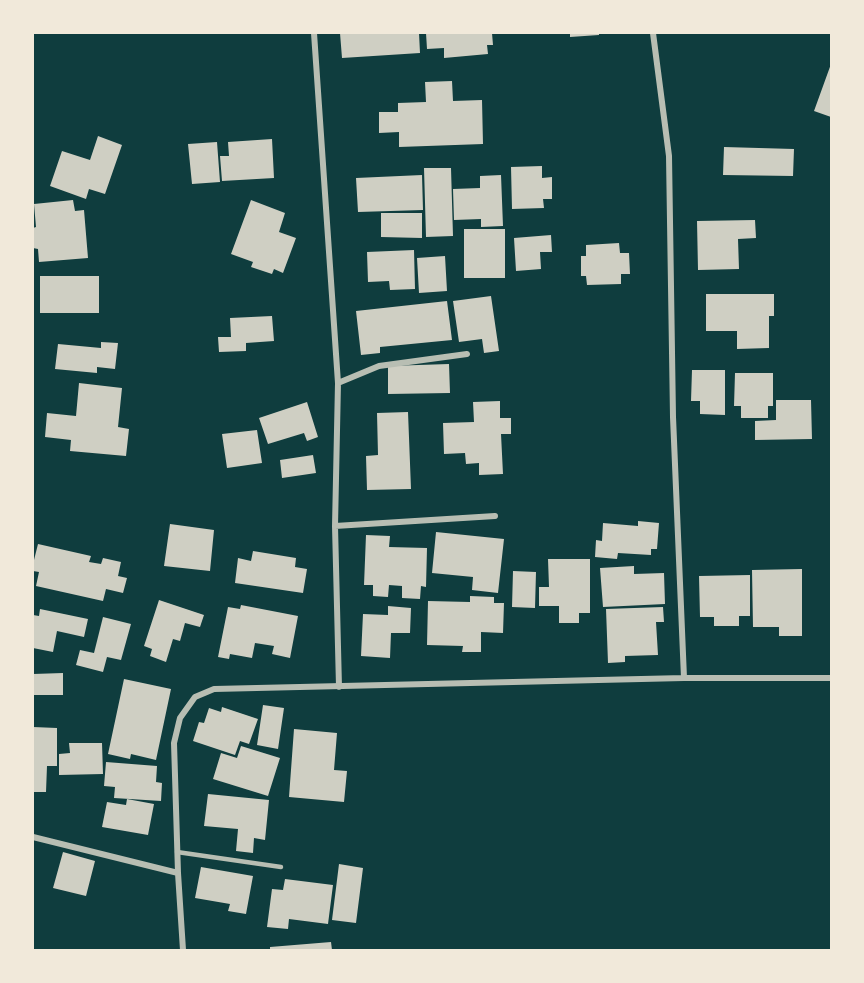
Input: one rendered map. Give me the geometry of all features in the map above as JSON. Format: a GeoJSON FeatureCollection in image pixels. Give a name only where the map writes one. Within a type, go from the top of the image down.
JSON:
{"type":"FeatureCollection","features":[{"type":"Feature","properties":{"kind":"street"},"geometry":{"type":"LineString","coordinates":[[314,33],[338,382],[335,526],[339,687]]}},
{"type":"Feature","properties":{"kind":"street"},"geometry":{"type":"LineString","coordinates":[[653,33],[669,156],[673,417],[684,678]]}},
{"type":"Feature","properties":{"kind":"street"},"geometry":{"type":"LineString","coordinates":[[338,382],[379,366],[467,354]]}},
{"type":"Feature","properties":{"kind":"street"},"geometry":{"type":"LineString","coordinates":[[335,526],[495,516]]}},
{"type":"Feature","properties":{"kind":"street"},"geometry":{"type":"LineString","coordinates":[[183,950],[174,743],[180,718],[195,697],[214,689],[684,678],[831,678]]}},
{"type":"Feature","properties":{"kind":"street"},"geometry":{"type":"LineString","coordinates":[[33,837],[178,873]]}},
{"type":"Feature","properties":{"kind":"lane"},"geometry":{"type":"LineString","coordinates":[[177,852],[281,867]]}},
{"type":"Feature","properties":{"kind":"building"},"geometry":{"type":"Polygon","coordinates":[[[340,33],[419,33],[420,53],[342,58],[340,33]]]}},
{"type":"Feature","properties":{"kind":"building"},"geometry":{"type":"Polygon","coordinates":[[[426,33],[492,33],[493,45],[487,45],[488,54],[444,58],[444,48],[427,49],[426,33]]]}},
{"type":"Feature","properties":{"kind":"building"},"geometry":{"type":"Polygon","coordinates":[[[570,33],[599,33],[599,35],[570,37],[570,33]]]}},
{"type":"Feature","properties":{"kind":"building"},"geometry":{"type":"Polygon","coordinates":[[[831,64],[831,117],[814,111],[831,64]]]}},
{"type":"Feature","properties":{"kind":"building"},"geometry":{"type":"Polygon","coordinates":[[[452,81],[453,101],[482,100],[483,144],[399,147],[399,132],[379,133],[379,112],[398,112],[398,103],[426,102],[425,82],[452,81]]]}},
{"type":"Feature","properties":{"kind":"building"},"geometry":{"type":"Polygon","coordinates":[[[98,136],[122,145],[105,194],[89,189],[86,199],[50,186],[62,151],[90,160],[98,136]]]}},
{"type":"Feature","properties":{"kind":"building"},"geometry":{"type":"Polygon","coordinates":[[[272,139],[274,178],[222,181],[220,156],[229,156],[228,142],[272,139]]]}},
{"type":"Feature","properties":{"kind":"building"},"geometry":{"type":"Polygon","coordinates":[[[217,142],[220,182],[192,184],[188,144],[217,142]]]}},
{"type":"Feature","properties":{"kind":"building"},"geometry":{"type":"Polygon","coordinates":[[[724,147],[794,149],[793,176],[723,175],[724,147]]]}},
{"type":"Feature","properties":{"kind":"building"},"geometry":{"type":"Polygon","coordinates":[[[542,166],[542,178],[552,177],[552,199],[543,199],[544,208],[512,209],[511,167],[542,166]]]}},
{"type":"Feature","properties":{"kind":"building"},"geometry":{"type":"Polygon","coordinates":[[[424,168],[451,168],[453,236],[426,237],[424,168]]]}},
{"type":"Feature","properties":{"kind":"building"},"geometry":{"type":"Polygon","coordinates":[[[422,175],[423,210],[358,212],[356,178],[422,175]]]}},
{"type":"Feature","properties":{"kind":"building"},"geometry":{"type":"Polygon","coordinates":[[[501,175],[503,226],[481,227],[481,219],[454,220],[453,189],[480,188],[480,176],[501,175]]]}},
{"type":"Feature","properties":{"kind":"building"},"geometry":{"type":"Polygon","coordinates":[[[73,200],[75,211],[84,210],[88,258],[39,262],[38,249],[33,248],[33,228],[36,227],[34,204],[73,200]]]}},
{"type":"Feature","properties":{"kind":"building"},"geometry":{"type":"Polygon","coordinates":[[[251,200],[285,213],[279,232],[296,238],[283,273],[274,269],[272,274],[251,267],[253,262],[231,254],[251,200]]]}},
{"type":"Feature","properties":{"kind":"building"},"geometry":{"type":"Polygon","coordinates":[[[381,213],[422,213],[422,238],[381,237],[381,213]]]}},
{"type":"Feature","properties":{"kind":"building"},"geometry":{"type":"Polygon","coordinates":[[[755,220],[756,238],[738,239],[739,269],[698,270],[697,221],[755,220]]]}},
{"type":"Feature","properties":{"kind":"building"},"geometry":{"type":"Polygon","coordinates":[[[464,229],[505,229],[505,278],[464,278],[464,229]]]}},
{"type":"Feature","properties":{"kind":"building"},"geometry":{"type":"Polygon","coordinates":[[[551,235],[552,252],[540,252],[541,269],[516,271],[514,238],[551,235]]]}},
{"type":"Feature","properties":{"kind":"building"},"geometry":{"type":"Polygon","coordinates":[[[619,243],[620,253],[629,253],[630,274],[621,274],[621,284],[587,285],[586,276],[581,276],[581,256],[586,256],[586,245],[619,243]]]}},
{"type":"Feature","properties":{"kind":"building"},"geometry":{"type":"Polygon","coordinates":[[[414,250],[415,289],[390,290],[389,281],[368,282],[367,252],[414,250]]]}},
{"type":"Feature","properties":{"kind":"building"},"geometry":{"type":"Polygon","coordinates":[[[445,256],[447,291],[419,293],[417,258],[445,256]]]}},
{"type":"Feature","properties":{"kind":"building"},"geometry":{"type":"Polygon","coordinates":[[[40,276],[99,276],[99,313],[40,313],[40,276]]]}},
{"type":"Feature","properties":{"kind":"building"},"geometry":{"type":"Polygon","coordinates":[[[706,294],[774,294],[774,316],[769,316],[769,348],[737,349],[737,331],[706,331],[706,294]]]}},
{"type":"Feature","properties":{"kind":"building"},"geometry":{"type":"Polygon","coordinates":[[[491,296],[499,351],[484,353],[482,339],[459,342],[453,301],[491,296]]]}},
{"type":"Feature","properties":{"kind":"building"},"geometry":{"type":"Polygon","coordinates":[[[447,301],[452,340],[380,347],[380,353],[361,355],[356,311],[447,301]]]}},
{"type":"Feature","properties":{"kind":"building"},"geometry":{"type":"Polygon","coordinates":[[[272,316],[274,341],[246,343],[246,351],[219,352],[218,337],[231,337],[230,318],[272,316]]]}},
{"type":"Feature","properties":{"kind":"building"},"geometry":{"type":"Polygon","coordinates":[[[101,342],[118,343],[115,369],[97,367],[97,373],[55,369],[58,344],[101,348],[101,342]]]}},
{"type":"Feature","properties":{"kind":"building"},"geometry":{"type":"Polygon","coordinates":[[[449,364],[450,393],[388,394],[388,366],[449,364]]]}},
{"type":"Feature","properties":{"kind":"building"},"geometry":{"type":"Polygon","coordinates":[[[692,370],[725,370],[725,415],[700,414],[700,401],[691,401],[692,370]]]}},
{"type":"Feature","properties":{"kind":"building"},"geometry":{"type":"Polygon","coordinates":[[[735,373],[773,373],[773,406],[768,406],[768,418],[741,418],[741,406],[734,406],[735,373]]]}},
{"type":"Feature","properties":{"kind":"building"},"geometry":{"type":"Polygon","coordinates":[[[79,383],[122,388],[118,427],[129,429],[126,456],[70,451],[71,440],[45,437],[47,413],[76,416],[79,383]]]}},
{"type":"Feature","properties":{"kind":"building"},"geometry":{"type":"Polygon","coordinates":[[[776,400],[811,400],[812,439],[755,440],[755,421],[776,420],[776,400]]]}},
{"type":"Feature","properties":{"kind":"building"},"geometry":{"type":"Polygon","coordinates":[[[500,401],[500,418],[511,418],[511,434],[501,434],[503,474],[479,475],[479,463],[466,464],[465,453],[444,454],[443,423],[474,422],[473,402],[500,401]]]}},
{"type":"Feature","properties":{"kind":"building"},"geometry":{"type":"Polygon","coordinates":[[[307,402],[318,437],[307,441],[304,433],[268,444],[259,418],[307,402]]]}},
{"type":"Feature","properties":{"kind":"building"},"geometry":{"type":"Polygon","coordinates":[[[408,412],[411,489],[367,490],[366,456],[378,455],[377,413],[408,412]]]}},
{"type":"Feature","properties":{"kind":"building"},"geometry":{"type":"Polygon","coordinates":[[[257,430],[262,463],[227,468],[222,434],[257,430]]]}},
{"type":"Feature","properties":{"kind":"building"},"geometry":{"type":"Polygon","coordinates":[[[313,455],[316,473],[282,478],[280,460],[313,455]]]}},
{"type":"Feature","properties":{"kind":"building"},"geometry":{"type":"Polygon","coordinates":[[[638,521],[659,523],[657,549],[651,549],[651,555],[618,553],[617,559],[595,557],[596,540],[602,541],[603,523],[638,526],[638,521]]]}},
{"type":"Feature","properties":{"kind":"building"},"geometry":{"type":"Polygon","coordinates":[[[170,524],[214,530],[210,571],[164,566],[170,524]]]}},
{"type":"Feature","properties":{"kind":"building"},"geometry":{"type":"Polygon","coordinates":[[[436,532],[504,539],[498,593],[472,590],[473,577],[432,573],[436,532]]]}},
{"type":"Feature","properties":{"kind":"building"},"geometry":{"type":"Polygon","coordinates":[[[366,535],[390,536],[389,547],[427,548],[426,587],[421,586],[420,599],[402,598],[402,586],[389,585],[388,597],[373,596],[373,585],[364,585],[366,535]]]}},
{"type":"Feature","properties":{"kind":"building"},"geometry":{"type":"Polygon","coordinates":[[[38,544],[91,556],[89,562],[101,564],[103,558],[121,562],[118,576],[127,578],[123,593],[106,589],[103,601],[36,586],[39,572],[33,571],[33,564],[38,544]]]}},
{"type":"Feature","properties":{"kind":"building"},"geometry":{"type":"Polygon","coordinates":[[[253,551],[296,558],[295,567],[307,569],[303,593],[235,583],[238,558],[251,561],[253,551]]]}},
{"type":"Feature","properties":{"kind":"building"},"geometry":{"type":"Polygon","coordinates":[[[548,559],[590,559],[590,613],[579,613],[579,623],[559,623],[559,606],[539,606],[539,587],[549,587],[548,559]]]}},
{"type":"Feature","properties":{"kind":"building"},"geometry":{"type":"Polygon","coordinates":[[[634,566],[634,574],[664,573],[665,604],[603,607],[600,568],[634,566]]]}},
{"type":"Feature","properties":{"kind":"building"},"geometry":{"type":"Polygon","coordinates":[[[802,569],[802,636],[779,636],[779,627],[753,627],[752,570],[802,569]]]}},
{"type":"Feature","properties":{"kind":"building"},"geometry":{"type":"Polygon","coordinates":[[[513,571],[536,572],[535,608],[512,607],[513,571]]]}},
{"type":"Feature","properties":{"kind":"building"},"geometry":{"type":"Polygon","coordinates":[[[750,575],[750,616],[739,616],[739,626],[714,626],[714,617],[700,617],[699,576],[750,575]]]}},
{"type":"Feature","properties":{"kind":"building"},"geometry":{"type":"Polygon","coordinates":[[[470,596],[494,597],[494,603],[504,603],[503,633],[481,632],[481,652],[462,652],[463,646],[427,645],[428,601],[470,602],[470,596]]]}},
{"type":"Feature","properties":{"kind":"building"},"geometry":{"type":"Polygon","coordinates":[[[159,600],[204,615],[200,627],[185,623],[180,641],[173,639],[166,662],[150,656],[152,649],[144,646],[159,600]]]}},
{"type":"Feature","properties":{"kind":"building"},"geometry":{"type":"Polygon","coordinates":[[[241,605],[298,616],[290,658],[272,654],[274,646],[255,643],[252,658],[230,654],[229,659],[218,657],[228,607],[240,609],[241,605]]]}},
{"type":"Feature","properties":{"kind":"building"},"geometry":{"type":"Polygon","coordinates":[[[388,606],[411,608],[410,633],[391,633],[390,658],[361,656],[363,614],[388,615],[388,606]]]}},
{"type":"Feature","properties":{"kind":"building"},"geometry":{"type":"Polygon","coordinates":[[[663,607],[664,622],[656,622],[658,655],[625,656],[625,662],[608,663],[606,609],[663,607]]]}},
{"type":"Feature","properties":{"kind":"building"},"geometry":{"type":"Polygon","coordinates":[[[40,609],[88,619],[84,637],[57,631],[53,652],[33,648],[33,615],[39,616],[40,609]]]}},
{"type":"Feature","properties":{"kind":"building"},"geometry":{"type":"Polygon","coordinates":[[[103,617],[131,624],[121,660],[107,657],[103,672],[76,665],[80,650],[94,653],[103,617]]]}},
{"type":"Feature","properties":{"kind":"building"},"geometry":{"type":"Polygon","coordinates":[[[63,673],[63,695],[33,695],[33,674],[63,673]]]}},
{"type":"Feature","properties":{"kind":"building"},"geometry":{"type":"Polygon","coordinates":[[[124,679],[171,689],[156,760],[131,754],[130,759],[108,754],[124,679]]]}},
{"type":"Feature","properties":{"kind":"building"},"geometry":{"type":"Polygon","coordinates":[[[263,705],[284,708],[278,749],[257,745],[263,705]]]}},
{"type":"Feature","properties":{"kind":"building"},"geometry":{"type":"Polygon","coordinates":[[[222,707],[258,719],[249,744],[240,741],[235,755],[193,741],[199,722],[204,723],[209,708],[221,712],[222,707]]]}},
{"type":"Feature","properties":{"kind":"building"},"geometry":{"type":"Polygon","coordinates":[[[33,727],[57,728],[57,766],[47,766],[46,792],[33,792],[33,727]]]}},
{"type":"Feature","properties":{"kind":"building"},"geometry":{"type":"Polygon","coordinates":[[[294,729],[337,733],[334,770],[347,771],[344,802],[289,797],[294,729]]]}},
{"type":"Feature","properties":{"kind":"building"},"geometry":{"type":"Polygon","coordinates":[[[69,743],[102,743],[103,774],[59,775],[59,754],[70,753],[69,743]]]}},
{"type":"Feature","properties":{"kind":"building"},"geometry":{"type":"Polygon","coordinates":[[[241,746],[280,758],[268,796],[213,779],[221,753],[237,758],[241,746]]]}},
{"type":"Feature","properties":{"kind":"building"},"geometry":{"type":"Polygon","coordinates":[[[106,762],[157,766],[156,782],[162,783],[161,801],[114,798],[115,787],[104,786],[106,762]]]}},
{"type":"Feature","properties":{"kind":"building"},"geometry":{"type":"Polygon","coordinates":[[[208,794],[269,800],[265,840],[254,838],[253,853],[236,851],[238,829],[204,826],[208,794]]]}},
{"type":"Feature","properties":{"kind":"building"},"geometry":{"type":"Polygon","coordinates":[[[127,799],[154,804],[148,835],[102,827],[107,802],[126,805],[127,799]]]}},
{"type":"Feature","properties":{"kind":"building"},"geometry":{"type":"Polygon","coordinates":[[[63,852],[95,861],[86,896],[53,888],[63,852]]]}},
{"type":"Feature","properties":{"kind":"building"},"geometry":{"type":"Polygon","coordinates":[[[339,864],[363,868],[356,923],[332,920],[339,864]]]}},
{"type":"Feature","properties":{"kind":"building"},"geometry":{"type":"Polygon","coordinates":[[[201,867],[253,876],[246,914],[228,911],[230,904],[195,898],[201,867]]]}},
{"type":"Feature","properties":{"kind":"building"},"geometry":{"type":"Polygon","coordinates":[[[285,879],[333,885],[328,924],[289,919],[288,929],[267,927],[272,889],[283,890],[285,879]]]}},
{"type":"Feature","properties":{"kind":"building"},"geometry":{"type":"Polygon","coordinates":[[[331,942],[332,950],[270,950],[270,947],[331,942]]]}}]}
